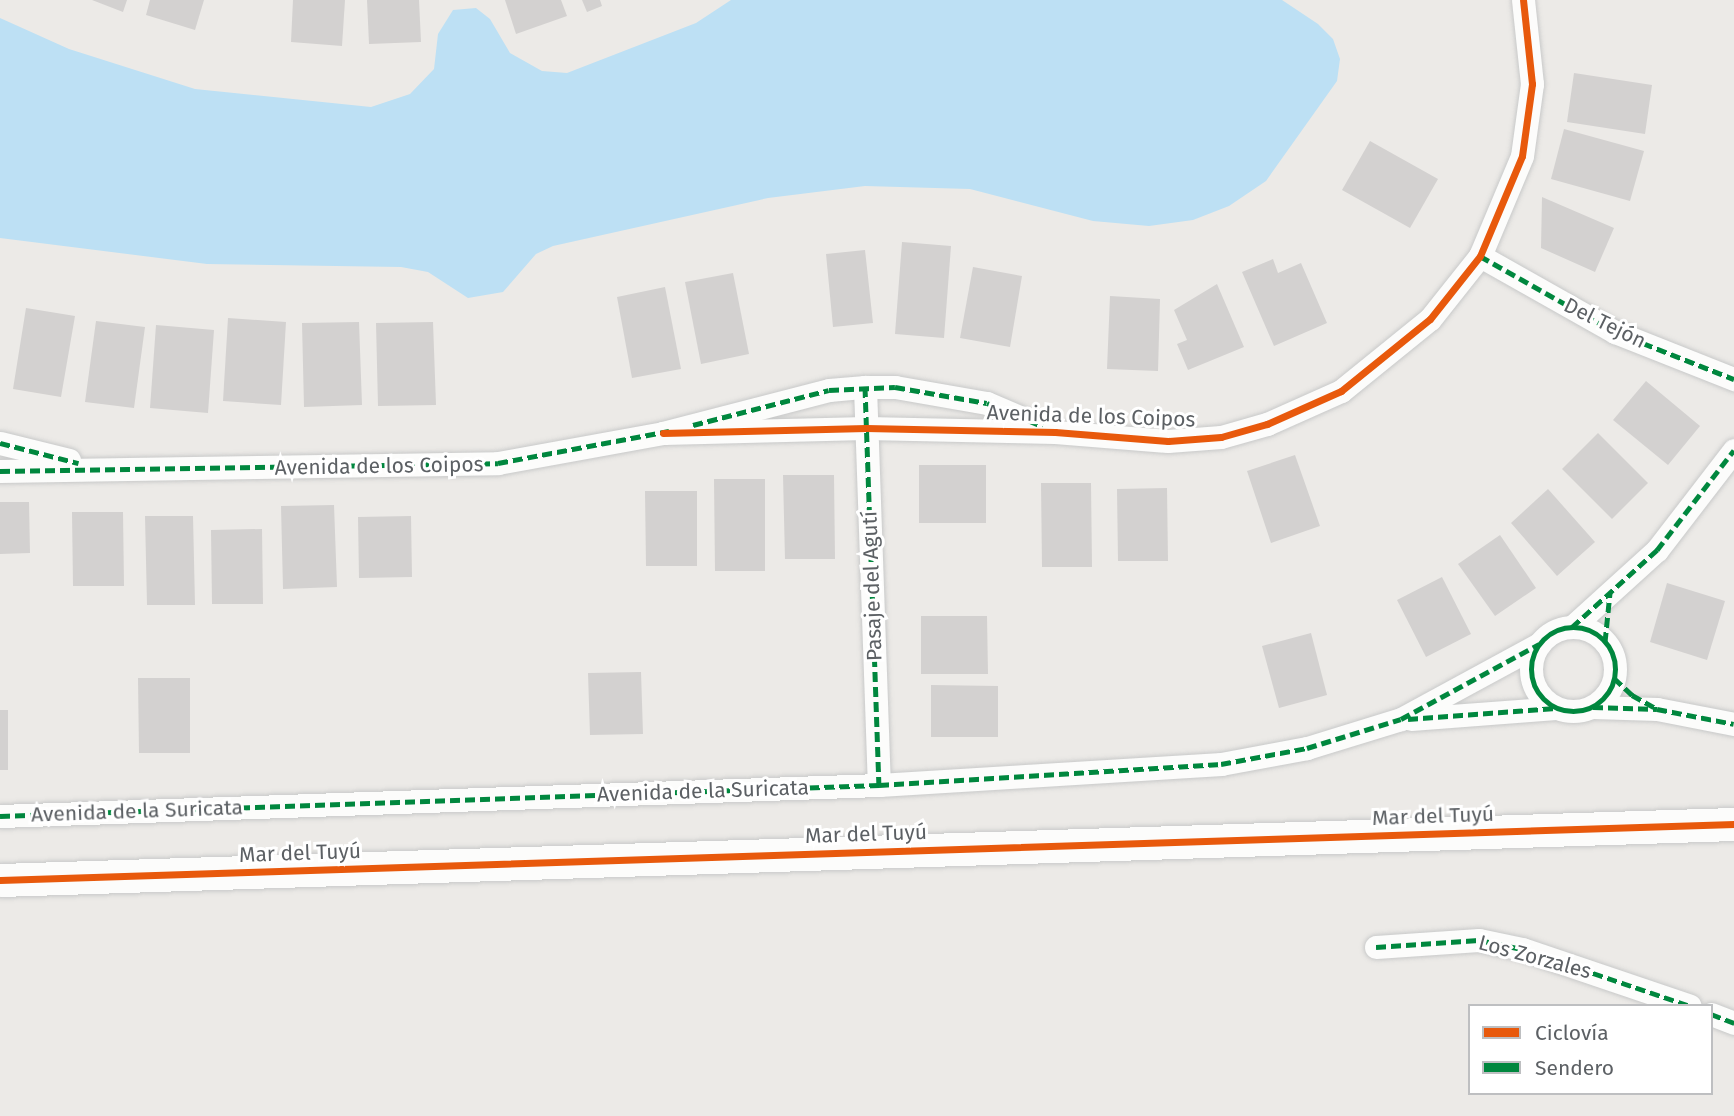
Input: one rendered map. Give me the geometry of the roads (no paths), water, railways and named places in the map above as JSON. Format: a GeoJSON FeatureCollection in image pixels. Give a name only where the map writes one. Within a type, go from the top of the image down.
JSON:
{"type":"FeatureCollection","features":[{"type":"Feature","properties":{"kind":"street","name":"Avenida de los Coipos"},"geometry":{"type":"LineString","coordinates":[[663,433],[866,428],[1055,432],[1168,440],[1221,437],[1300,411],[1341,391],[1388,357],[1430,320],[1480,256],[1522,156],[1532,85],[1523,0]]}},
{"type":"Feature","properties":{"kind":"street","name":"Del Tejón"},"geometry":{"type":"LineString","coordinates":[[1480,256],[1615,332],[1734,379]]}},
{"type":"Feature","properties":{"kind":"street","name":"Avenida de los Coipos"},"geometry":{"type":"LineString","coordinates":[[0,471],[92,466],[498,463],[663,433],[829,390],[865,387],[907,388],[987,403],[1055,432]]}},
{"type":"Feature","properties":{"kind":"street","name":"Pasaje del Agutí"},"geometry":{"type":"LineString","coordinates":[[865,387],[879,785]]}},
{"type":"Feature","properties":{"kind":"street","name":"Avenida de los Coipos"},"geometry":{"type":"LineString","coordinates":[[0,443],[92,466]]}},
{"type":"Feature","properties":{"kind":"street","name":"Avenida de la Suricata"},"geometry":{"type":"LineString","coordinates":[[0,816],[879,785],[1221,764],[1307,748],[1401,719],[1539,644],[1548,635],[1572,627],[1657,550],[1734,450]]}},
{"type":"Feature","properties":{"kind":"street"},"geometry":{"type":"LineString","coordinates":[[1605,642],[1610,593]]}},
{"type":"Feature","properties":{"kind":"street"},"geometry":{"type":"LineString","coordinates":[[1572,627],[1596,634],[1612,653],[1614,678],[1610,690],[1592,707]]}},
{"type":"Feature","properties":{"kind":"street"},"geometry":{"type":"LineString","coordinates":[[1539,644],[1531,667],[1532,680],[1537,691],[1556,708]]}},
{"type":"Feature","properties":{"kind":"street","name":"Avenida de la Suricata"},"geometry":{"type":"LineString","coordinates":[[1614,678],[1632,695],[1657,709]]}},
{"type":"Feature","properties":{"kind":"street","name":"Avenida de la Suricata"},"geometry":{"type":"LineString","coordinates":[[1401,719],[1556,708],[1568,711],[1592,707],[1657,709],[1734,724]]}},
{"type":"Feature","properties":{"kind":"street","name":"Mar del Tuyú"},"geometry":{"type":"LineString","coordinates":[[0,880],[1734,824]]}},
{"type":"Feature","properties":{"kind":"street","name":"Los Zorzales"},"geometry":{"type":"LineString","coordinates":[[1376,947],[1479,940],[1522,949],[1684,1004]]}},
{"type":"Feature","properties":{"kind":"street"},"geometry":{"type":"LineString","coordinates":[[1713,1015],[1734,1023]]}},
{"type":"Feature","properties":{"kind":"water"},"geometry":{"type":"Polygon","coordinates":[[[731,0],[1282,0],[1318,24],[1333,39],[1340,59],[1337,81],[1266,181],[1229,206],[1193,220],[1149,226],[1093,221],[970,189],[865,186],[768,198],[553,246],[536,254],[503,292],[468,298],[428,272],[401,267],[207,264],[0,238],[0,18],[69,49],[195,89],[371,107],[410,94],[434,69],[438,34],[453,10],[476,8],[490,19],[510,53],[542,71],[567,73],[696,23],[731,0]]]}}]}
